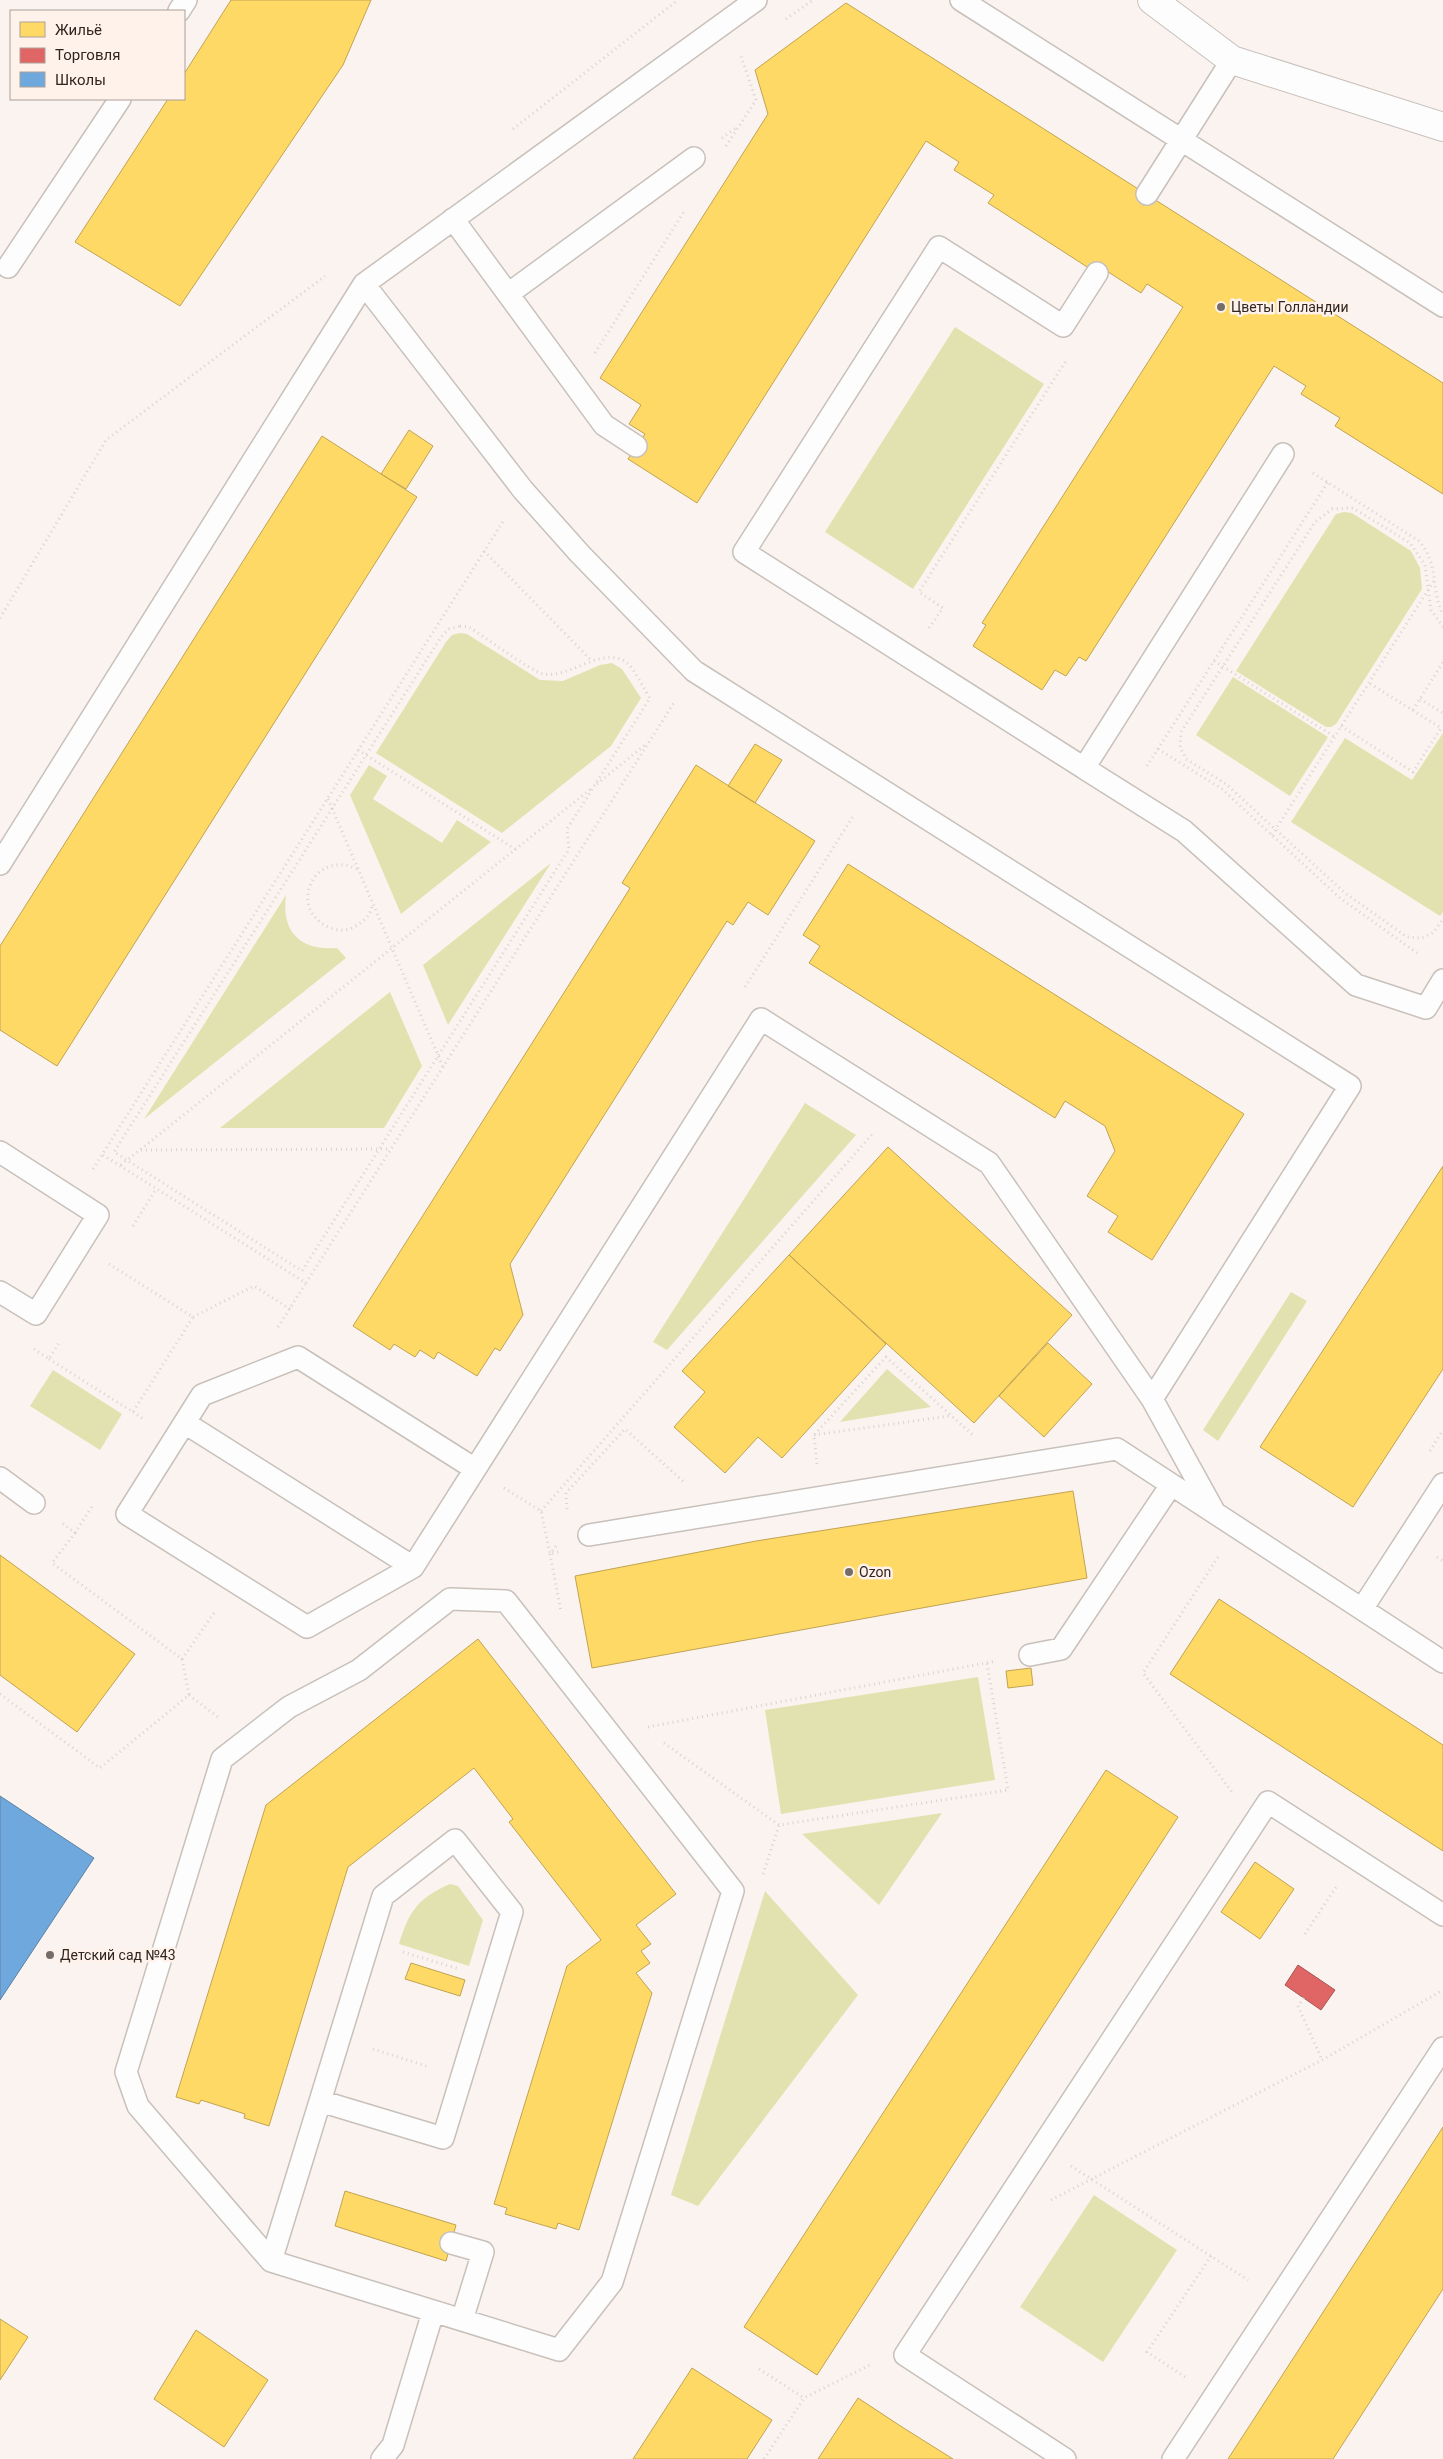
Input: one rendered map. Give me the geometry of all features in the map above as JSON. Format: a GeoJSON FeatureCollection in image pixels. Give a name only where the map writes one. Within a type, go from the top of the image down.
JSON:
{"type":"FeatureCollection","features":[{"type":"Feature","properties":{"kind":"street"},"geometry":{"type":"LineString","coordinates":[[1152,0],[1232,60],[1443,127]]}},
{"type":"Feature","properties":{"kind":"lane"},"geometry":{"type":"LineString","coordinates":[[0,864],[364,284],[756,0]]}},
{"type":"Feature","properties":{"kind":"lane"},"geometry":{"type":"LineString","coordinates":[[961,0],[1443,306]]}},
{"type":"Feature","properties":{"kind":"lane"},"geometry":{"type":"LineString","coordinates":[[1147,194],[1232,60]]}},
{"type":"Feature","properties":{"kind":"lane"},"geometry":{"type":"LineString","coordinates":[[8,267],[119,100]]}},
{"type":"Feature","properties":{"kind":"lane"},"geometry":{"type":"LineString","coordinates":[[508,294],[694,158]]}},
{"type":"Feature","properties":{"kind":"lane"},"geometry":{"type":"LineString","coordinates":[[454,219],[604,425],[636,446]]}},
{"type":"Feature","properties":{"kind":"lane"},"geometry":{"type":"LineString","coordinates":[[1097,273],[1063,326],[938,246],[744,552],[1184,831],[1356,986],[1426,1008],[1443,980]]}},
{"type":"Feature","properties":{"kind":"lane"},"geometry":{"type":"LineString","coordinates":[[364,284],[523,490],[580,554],[694,671],[1350,1086],[1152,1398]]}},
{"type":"Feature","properties":{"kind":"lane"},"geometry":{"type":"LineString","coordinates":[[1084,768],[1283,454]]}},
{"type":"Feature","properties":{"kind":"lane"},"geometry":{"type":"LineString","coordinates":[[475,1469],[298,1357],[202,1395],[127,1514],[307,1627],[413,1568],[760,1018],[989,1163],[1152,1398],[1215,1513]]}},
{"type":"Feature","properties":{"kind":"lane"},"geometry":{"type":"LineString","coordinates":[[0,1152],[98,1215],[36,1314],[0,1292]]}},
{"type":"Feature","properties":{"kind":"lane"},"geometry":{"type":"LineString","coordinates":[[185,1422],[413,1568]]}},
{"type":"Feature","properties":{"kind":"lane"},"geometry":{"type":"LineString","coordinates":[[589,1535],[1117,1448],[1443,1662]]}},
{"type":"Feature","properties":{"kind":"lane"},"geometry":{"type":"LineString","coordinates":[[0,1478],[34,1503]]}},
{"type":"Feature","properties":{"kind":"lane"},"geometry":{"type":"LineString","coordinates":[[1362,1609],[1443,1484]]}},
{"type":"Feature","properties":{"kind":"lane"},"geometry":{"type":"LineString","coordinates":[[1030,1655],[1061,1649],[1171,1485]]}},
{"type":"Feature","properties":{"kind":"lane"},"geometry":{"type":"LineString","coordinates":[[450,1599],[506,1602],[732,1891],[612,2282],[559,2350],[271,2261],[138,2106],[126,2072],[222,1759],[289,1707],[359,1670],[450,1599]]}},
{"type":"Feature","properties":{"kind":"lane"},"geometry":{"type":"LineString","coordinates":[[1065,2459],[905,2355],[1268,1802],[1443,1915]]}},
{"type":"Feature","properties":{"kind":"lane"},"geometry":{"type":"LineString","coordinates":[[271,2261],[339,2038],[383,1896],[455,1840],[512,1912],[443,2138],[320,2101]]}},
{"type":"Feature","properties":{"kind":"lane"},"geometry":{"type":"LineString","coordinates":[[1173,2459],[1443,2048]]}},
{"type":"Feature","properties":{"kind":"lane"},"geometry":{"type":"LineString","coordinates":[[451,2242],[483,2252],[462,2320]]}},
{"type":"Feature","properties":{"kind":"lane"},"geometry":{"type":"LineString","coordinates":[[382,2459],[393,2445],[433,2312]]}},
{"type":"Feature","properties":{"kind":"path"},"geometry":{"type":"LineString","coordinates":[[723,150],[756,100],[740,53]]}},
{"type":"Feature","properties":{"kind":"path"},"geometry":{"type":"LineString","coordinates":[[574,385],[686,209]]}},
{"type":"Feature","properties":{"kind":"path"},"geometry":{"type":"LineString","coordinates":[[911,657],[942,608],[919,592],[1081,336],[1063,326]]}},
{"type":"Feature","properties":{"kind":"path"},"geometry":{"type":"LineString","coordinates":[[1283,454],[1419,541],[1431,557],[1438,606],[1443,616]]}},
{"type":"Feature","properties":{"kind":"path"},"geometry":{"type":"LineString","coordinates":[[1128,796],[1328,482]]}},
{"type":"Feature","properties":{"kind":"path"},"geometry":{"type":"LineString","coordinates":[[74,1199],[523,490]]}},
{"type":"Feature","properties":{"kind":"path"},"geometry":{"type":"LineString","coordinates":[[1443,627],[1431,610],[1427,592],[1425,565],[1410,543],[1353,508],[1332,509],[1315,522],[1180,732],[1180,747],[1186,759],[1226,784],[1344,893],[1407,937],[1422,938],[1434,932],[1443,919]]}},
{"type":"Feature","properties":{"kind":"path"},"geometry":{"type":"LineString","coordinates":[[484,551],[592,661]]}},
{"type":"Feature","properties":{"kind":"path"},"geometry":{"type":"LineString","coordinates":[[1272,835],[1435,579]]}},
{"type":"Feature","properties":{"kind":"path"},"geometry":{"type":"LineString","coordinates":[[460,626],[469,627],[542,674],[561,674],[592,661],[613,657],[626,663],[650,698],[567,829],[569,849],[302,1271],[114,1152],[366,755],[440,637],[448,629],[460,626]]}},
{"type":"Feature","properties":{"kind":"path"},"geometry":{"type":"LineString","coordinates":[[1214,661],[1335,737]]}},
{"type":"Feature","properties":{"kind":"path"},"geometry":{"type":"LineString","coordinates":[[1413,710],[1443,662]]}},
{"type":"Feature","properties":{"kind":"path"},"geometry":{"type":"LineString","coordinates":[[103,1154],[306,1283],[694,671]]}},
{"type":"Feature","properties":{"kind":"path"},"geometry":{"type":"LineString","coordinates":[[1341,726],[1413,772],[1442,726],[1369,682]]}},
{"type":"Feature","properties":{"kind":"path"},"geometry":{"type":"LineString","coordinates":[[1420,699],[1443,713]]}},
{"type":"Feature","properties":{"kind":"path"},"geometry":{"type":"LineString","coordinates":[[121,1165],[648,743]]}},
{"type":"Feature","properties":{"kind":"path"},"geometry":{"type":"LineString","coordinates":[[1158,748],[1222,789],[1340,898],[1427,960]]}},
{"type":"Feature","properties":{"kind":"path"},"geometry":{"type":"LineString","coordinates":[[358,750],[515,849]]}},
{"type":"Feature","properties":{"kind":"path"},"geometry":{"type":"LineString","coordinates":[[760,1018],[736,1002],[873,785]]}},
{"type":"Feature","properties":{"kind":"path"},"geometry":{"type":"LineString","coordinates":[[328,798],[443,1067]]}},
{"type":"Feature","properties":{"kind":"path"},"geometry":{"type":"LineString","coordinates":[[358,869],[347,864],[332,865],[318,872],[310,884],[307,899],[312,913],[321,924],[335,930],[350,930],[362,923],[372,910],[372,904]]}},
{"type":"Feature","properties":{"kind":"path"},"geometry":{"type":"LineString","coordinates":[[541,1511],[898,1105]]}},
{"type":"Feature","properties":{"kind":"path"},"geometry":{"type":"LineString","coordinates":[[140,1150],[391,1149]]}},
{"type":"Feature","properties":{"kind":"path"},"geometry":{"type":"LineString","coordinates":[[80,1245],[194,1317]]}},
{"type":"Feature","properties":{"kind":"path"},"geometry":{"type":"LineString","coordinates":[[49,1359],[133,1412],[194,1317],[254,1286],[290,1308]]}},
{"type":"Feature","properties":{"kind":"path"},"geometry":{"type":"LineString","coordinates":[[821,1497],[814,1435],[886,1357],[991,1451],[994,1469]]}},
{"type":"Feature","properties":{"kind":"path"},"geometry":{"type":"LineString","coordinates":[[814,1435],[950,1416]]}},
{"type":"Feature","properties":{"kind":"path"},"geometry":{"type":"LineString","coordinates":[[567,1514],[566,1493],[625,1429],[687,1486]]}},
{"type":"Feature","properties":{"kind":"path"},"geometry":{"type":"LineString","coordinates":[[475,1469],[541,1511],[562,1619]]}},
{"type":"Feature","properties":{"kind":"path"},"geometry":{"type":"LineString","coordinates":[[0,1694],[100,1768],[189,1696],[182,1659],[52,1563],[75,1533],[34,1503]]}},
{"type":"Feature","properties":{"kind":"path"},"geometry":{"type":"LineString","coordinates":[[550,1554],[562,1539]]}},
{"type":"Feature","properties":{"kind":"path"},"geometry":{"type":"LineString","coordinates":[[550,1554],[560,1552]]}},
{"type":"Feature","properties":{"kind":"path"},"geometry":{"type":"LineString","coordinates":[[1219,1556],[1143,1673],[1255,1823]]}},
{"type":"Feature","properties":{"kind":"path"},"geometry":{"type":"LineString","coordinates":[[182,1659],[236,1582]]}},
{"type":"Feature","properties":{"kind":"path"},"geometry":{"type":"LineString","coordinates":[[651,1734],[643,1728],[1030,1655]]}},
{"type":"Feature","properties":{"kind":"path"},"geometry":{"type":"LineString","coordinates":[[659,1740],[779,1825],[1008,1790],[987,1663]]}},
{"type":"Feature","properties":{"kind":"path"},"geometry":{"type":"LineString","coordinates":[[732,1891],[759,1886],[779,1825]]}},
{"type":"Feature","properties":{"kind":"path"},"geometry":{"type":"LineString","coordinates":[[1304,1934],[1354,1859]]}},
{"type":"Feature","properties":{"kind":"path"},"geometry":{"type":"LineString","coordinates":[[369,1941],[491,1979]]}},
{"type":"Feature","properties":{"kind":"path"},"geometry":{"type":"LineString","coordinates":[[1049,2201],[1089,2178],[1322,2060],[1443,1990]]}},
{"type":"Feature","properties":{"kind":"path"},"geometry":{"type":"LineString","coordinates":[[1304,1998],[1298,2006],[1322,2060]]}},
{"type":"Feature","properties":{"kind":"path"},"geometry":{"type":"LineString","coordinates":[[339,2038],[461,2076]]}},
{"type":"Feature","properties":{"kind":"path"},"geometry":{"type":"LineString","coordinates":[[1042,2148],[1278,2299]]}},
{"type":"Feature","properties":{"kind":"path"},"geometry":{"type":"LineString","coordinates":[[1211,2256],[1147,2352],[1214,2396]]}},
{"type":"Feature","properties":{"kind":"path"},"geometry":{"type":"LineString","coordinates":[[758,2369],[804,2398]]}},
{"type":"Feature","properties":{"kind":"green space"},"geometry":{"type":"Polygon","coordinates":[[[955,327],[1044,384],[913,589],[825,532],[955,327]]]}},
{"type":"Feature","properties":{"kind":"green space"},"geometry":{"type":"Polygon","coordinates":[[[1352,513],[1411,551],[1420,568],[1422,589],[1336,724],[1326,727],[1236,671],[1336,514],[1352,513]]]}},
{"type":"Feature","properties":{"kind":"green space"},"geometry":{"type":"Polygon","coordinates":[[[467,634],[540,680],[563,681],[600,665],[612,663],[622,669],[641,698],[611,746],[502,833],[376,753],[446,642],[452,635],[467,634]]]}},
{"type":"Feature","properties":{"kind":"green space"},"geometry":{"type":"Polygon","coordinates":[[[1233,677],[1328,737],[1290,796],[1196,735],[1233,677]]]}},
{"type":"Feature","properties":{"kind":"green space"},"geometry":{"type":"Polygon","coordinates":[[[1443,733],[1443,912],[1440,916],[1291,822],[1345,738],[1412,780],[1443,733]]]}},
{"type":"Feature","properties":{"kind":"green space"},"geometry":{"type":"Polygon","coordinates":[[[369,765],[387,776],[373,799],[442,843],[457,820],[491,842],[401,914],[350,795],[369,765]]]}},
{"type":"Feature","properties":{"kind":"green space"},"geometry":{"type":"Polygon","coordinates":[[[551,863],[448,1025],[423,965],[551,863]]]}},
{"type":"Feature","properties":{"kind":"green space"},"geometry":{"type":"Polygon","coordinates":[[[286,895],[285,908],[287,919],[290,929],[296,936],[303,942],[313,946],[337,948],[346,958],[144,1119],[286,895]]]}},
{"type":"Feature","properties":{"kind":"green space"},"geometry":{"type":"Polygon","coordinates":[[[390,992],[422,1066],[384,1128],[220,1128],[390,992]]]}},
{"type":"Feature","properties":{"kind":"green space"},"geometry":{"type":"Polygon","coordinates":[[[805,1103],[856,1135],[667,1350],[653,1342],[805,1103]]]}},
{"type":"Feature","properties":{"kind":"green space"},"geometry":{"type":"Polygon","coordinates":[[[1291,1292],[1307,1301],[1218,1441],[1203,1430],[1291,1292]]]}},
{"type":"Feature","properties":{"kind":"green space"},"geometry":{"type":"Polygon","coordinates":[[[887,1369],[931,1407],[840,1422],[887,1369]]]}},
{"type":"Feature","properties":{"kind":"green space"},"geometry":{"type":"Polygon","coordinates":[[[53,1370],[122,1414],[100,1450],[30,1406],[53,1370]]]}},
{"type":"Feature","properties":{"kind":"green space"},"geometry":{"type":"Polygon","coordinates":[[[978,1677],[995,1780],[781,1814],[765,1710],[978,1677]]]}},
{"type":"Feature","properties":{"kind":"green space"},"geometry":{"type":"Polygon","coordinates":[[[942,1813],[879,1905],[802,1834],[942,1813]]]}},
{"type":"Feature","properties":{"kind":"green space"},"geometry":{"type":"Polygon","coordinates":[[[450,1884],[458,1886],[483,1920],[469,1966],[399,1944],[411,1914],[416,1907],[422,1900],[450,1884]]]}},
{"type":"Feature","properties":{"kind":"green space"},"geometry":{"type":"Polygon","coordinates":[[[765,1891],[858,1995],[698,2206],[671,2195],[765,1891]]]}},
{"type":"Feature","properties":{"kind":"green space"},"geometry":{"type":"Polygon","coordinates":[[[1094,2195],[1177,2250],[1103,2362],[1020,2307],[1094,2195]]]}},
{"type":"Feature","properties":{"kind":"building: Жильё"},"geometry":{"type":"Polygon","coordinates":[[[231,0],[371,0],[343,65],[180,306],[75,242],[167,100],[185,100],[185,72],[231,0]]]}},
{"type":"Feature","properties":{"kind":"building: Жильё"},"geometry":{"type":"Polygon","coordinates":[[[846,3],[1443,383],[1443,494],[1335,426],[1340,418],[1301,394],[1306,386],[1274,366],[1086,661],[1079,657],[1066,676],[1055,670],[1042,690],[973,646],[986,625],[982,623],[1183,307],[1147,284],[1141,293],[1102,268],[1098,274],[988,203],[994,195],[954,170],[959,162],[926,141],[697,503],[628,459],[645,434],[629,424],[641,405],[600,378],[768,114],[755,70],[846,3]]]}},
{"type":"Feature","properties":{"kind":"building: Жильё"},"geometry":{"type":"Polygon","coordinates":[[[409,430],[433,446],[406,489],[381,474],[409,430]]]}},
{"type":"Feature","properties":{"kind":"building: Жильё"},"geometry":{"type":"Polygon","coordinates":[[[322,436],[417,497],[57,1066],[0,1030],[0,946],[322,436]]]}},
{"type":"Feature","properties":{"kind":"building: Жильё"},"geometry":{"type":"Polygon","coordinates":[[[755,744],[782,760],[755,803],[728,786],[755,744]]]}},
{"type":"Feature","properties":{"kind":"building: Жильё"},"geometry":{"type":"Polygon","coordinates":[[[696,765],[815,841],[768,915],[748,902],[733,925],[727,921],[510,1264],[523,1315],[500,1351],[495,1348],[477,1376],[438,1352],[434,1359],[420,1350],[415,1357],[394,1344],[390,1350],[353,1326],[630,888],[622,883],[696,765]]]}},
{"type":"Feature","properties":{"kind":"building: Жильё"},"geometry":{"type":"Polygon","coordinates":[[[848,864],[1244,1114],[1152,1260],[1108,1232],[1118,1216],[1087,1196],[1115,1151],[1105,1126],[1065,1101],[1055,1118],[809,963],[820,946],[803,935],[848,864]]]}},
{"type":"Feature","properties":{"kind":"building: Жильё"},"geometry":{"type":"Polygon","coordinates":[[[888,1147],[1072,1315],[974,1423],[789,1255],[888,1147]]]}},
{"type":"Feature","properties":{"kind":"building: Жильё"},"geometry":{"type":"Polygon","coordinates":[[[1443,1166],[1443,1369],[1353,1507],[1260,1447],[1443,1166]]]}},
{"type":"Feature","properties":{"kind":"building: Жильё"},"geometry":{"type":"Polygon","coordinates":[[[789,1255],[886,1344],[782,1458],[758,1437],[725,1473],[674,1427],[705,1392],[682,1371],[789,1255]]]}},
{"type":"Feature","properties":{"kind":"building: Жильё"},"geometry":{"type":"Polygon","coordinates":[[[1048,1343],[1092,1384],[1044,1437],[999,1396],[1048,1343]]]}},
{"type":"Feature","properties":{"kind":"building: Жильё"},"geometry":{"type":"Polygon","coordinates":[[[1073,1491],[1087,1578],[592,1668],[575,1576],[756,1541],[1073,1491]]]}},
{"type":"Feature","properties":{"kind":"building: Жильё"},"geometry":{"type":"Polygon","coordinates":[[[0,1555],[135,1654],[77,1732],[0,1675],[0,1555]]]}},
{"type":"Feature","properties":{"kind":"building: Жильё"},"geometry":{"type":"Polygon","coordinates":[[[1219,1599],[1443,1745],[1443,1851],[1170,1674],[1219,1599]]]}},
{"type":"Feature","properties":{"kind":"building: Жильё"},"geometry":{"type":"Polygon","coordinates":[[[478,1639],[676,1894],[636,1925],[651,1944],[641,1951],[650,1963],[636,1973],[652,1993],[579,2230],[558,2223],[556,2229],[505,2214],[507,2208],[494,2204],[567,1966],[601,1940],[509,1822],[513,1819],[474,1768],[348,1867],[269,2126],[244,2118],[245,2114],[201,2100],[199,2104],[176,2097],[266,1805],[478,1639]]]}},
{"type":"Feature","properties":{"kind":"building: Жильё"},"geometry":{"type":"Polygon","coordinates":[[[1031,1668],[1033,1685],[1008,1688],[1006,1671],[1031,1668]]]}},
{"type":"Feature","properties":{"kind":"building: Жильё"},"geometry":{"type":"Polygon","coordinates":[[[1106,1770],[1178,1817],[817,2375],[744,2327],[1106,1770]]]}},
{"type":"Feature","properties":{"kind":"building: Жильё"},"geometry":{"type":"Polygon","coordinates":[[[1255,1862],[1294,1889],[1260,1939],[1221,1912],[1255,1862]]]}},
{"type":"Feature","properties":{"kind":"building: Жильё"},"geometry":{"type":"Polygon","coordinates":[[[411,1963],[465,1980],[460,1996],[405,1979],[411,1963]]]}},
{"type":"Feature","properties":{"kind":"building: Жильё"},"geometry":{"type":"Polygon","coordinates":[[[1443,2127],[1443,2289],[1333,2459],[1228,2459],[1443,2127]]]}},
{"type":"Feature","properties":{"kind":"building: Жильё"},"geometry":{"type":"Polygon","coordinates":[[[345,2191],[456,2225],[446,2261],[335,2226],[345,2191]]]}},
{"type":"Feature","properties":{"kind":"building: Жильё"},"geometry":{"type":"Polygon","coordinates":[[[0,2319],[28,2337],[0,2380],[0,2319]]]}},
{"type":"Feature","properties":{"kind":"building: Жильё"},"geometry":{"type":"Polygon","coordinates":[[[196,2330],[268,2380],[224,2447],[154,2399],[196,2330]]]}},
{"type":"Feature","properties":{"kind":"building: Жильё"},"geometry":{"type":"Polygon","coordinates":[[[692,2368],[772,2420],[747,2459],[633,2459],[692,2368]]]}},
{"type":"Feature","properties":{"kind":"building: Жильё"},"geometry":{"type":"Polygon","coordinates":[[[858,2398],[902,2427],[953,2459],[818,2459],[858,2398]]]}},
{"type":"Feature","properties":{"kind":"building: Торговля"},"geometry":{"type":"Polygon","coordinates":[[[1298,1965],[1335,1990],[1321,2010],[1285,1985],[1298,1965]]]}},
{"type":"Feature","properties":{"kind":"building: Школы"},"geometry":{"type":"Polygon","coordinates":[[[0,1796],[94,1858],[0,2000],[0,1796]]]}},
{"type":"Feature","properties":{"kind":"place","name":"Цветы Голландии"},"geometry":{"type":"Point","coordinates":[1221,307]}},
{"type":"Feature","properties":{"kind":"place","name":"Ozon"},"geometry":{"type":"Point","coordinates":[849,1572]}},
{"type":"Feature","properties":{"kind":"place","name":"Детский сад №43"},"geometry":{"type":"Point","coordinates":[50,1955]}}]}
